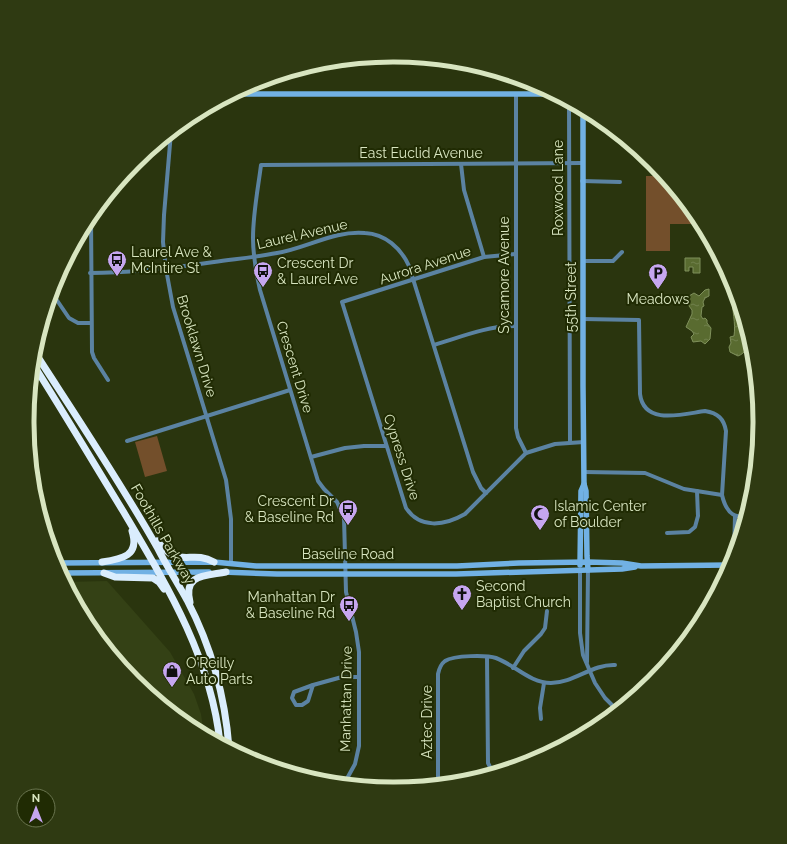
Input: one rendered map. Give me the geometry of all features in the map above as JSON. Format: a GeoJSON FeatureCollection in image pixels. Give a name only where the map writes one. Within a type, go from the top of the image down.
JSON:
{"type":"FeatureCollection","features":[{"type":"Feature","properties":{"kind":"highway","name":"Foothills Parkway"},"geometry":{"type":"LineString","coordinates":[[40,360],[132,503],[193,612],[212,656],[217,672],[228,741]]}},
{"type":"Feature","properties":{"kind":"highway","name":"Foothills Parkway"},"geometry":{"type":"LineString","coordinates":[[38,371],[154,563],[186,625],[200,658],[210,688],[219,736]]}},
{"type":"Feature","properties":{"kind":"highway"},"geometry":{"type":"LineString","coordinates":[[132,503],[137,508],[157,541],[168,553],[178,558],[207,558],[214,562]]}},
{"type":"Feature","properties":{"kind":"highway"},"geometry":{"type":"LineString","coordinates":[[102,562],[122,558],[128,555],[133,549],[134,539],[127,518]]}},
{"type":"Feature","properties":{"kind":"highway"},"geometry":{"type":"LineString","coordinates":[[193,612],[189,593],[190,586],[193,581],[200,576],[226,572]]}},
{"type":"Feature","properties":{"kind":"highway"},"geometry":{"type":"LineString","coordinates":[[104,573],[115,577],[148,577],[157,580],[177,614],[186,625]]}},
{"type":"Feature","properties":{"kind":"main road"},"geometry":{"type":"LineString","coordinates":[[247,94],[541,94]]}},
{"type":"Feature","properties":{"kind":"main road","name":"55th Street"},"geometry":{"type":"LineString","coordinates":[[583,117],[584,484],[586,491],[588,570]]}},
{"type":"Feature","properties":{"kind":"main road","name":"55th Street"},"geometry":{"type":"LineString","coordinates":[[580,570],[582,491],[584,484]]}},
{"type":"Feature","properties":{"kind":"main road","name":"Baseline Road"},"geometry":{"type":"LineString","coordinates":[[62,563],[214,562],[256,566],[457,566],[588,562],[622,563],[641,566]]}},
{"type":"Feature","properties":{"kind":"main road","name":"Baseline Road"},"geometry":{"type":"LineString","coordinates":[[67,572],[463,574],[622,569],[641,566],[724,565]]}},
{"type":"Feature","properties":{"kind":"street","name":"Sycamore Avenue"},"geometry":{"type":"LineString","coordinates":[[516,95],[516,428],[518,437],[526,453]]}},
{"type":"Feature","properties":{"kind":"street","name":"Roxwood Lane"},"geometry":{"type":"LineString","coordinates":[[569,109],[570,442]]}},
{"type":"Feature","properties":{"kind":"street","name":"Brooklawn Drive"},"geometry":{"type":"LineString","coordinates":[[170,141],[163,242],[166,269],[173,307],[226,480],[231,519],[231,564]]}},
{"type":"Feature","properties":{"kind":"street","name":"East Euclid Avenue"},"geometry":{"type":"LineString","coordinates":[[261,164],[582,163]]}},
{"type":"Feature","properties":{"kind":"street","name":"Crescent Drive"},"geometry":{"type":"LineString","coordinates":[[261,164],[254,222],[254,257],[260,290],[320,484],[337,502],[344,518],[345,566]]}},
{"type":"Feature","properties":{"kind":"street"},"geometry":{"type":"LineString","coordinates":[[461,164],[464,190],[484,257]]}},
{"type":"Feature","properties":{"kind":"street"},"geometry":{"type":"LineString","coordinates":[[582,181],[620,182]]}},
{"type":"Feature","properties":{"kind":"street"},"geometry":{"type":"LineString","coordinates":[[91,228],[90,273],[92,352],[94,358],[108,380]]}},
{"type":"Feature","properties":{"kind":"street","name":"Laurel Avenue"},"geometry":{"type":"LineString","coordinates":[[90,273],[134,272],[166,269],[254,257],[290,250],[344,234],[376,234],[386,239],[401,252],[407,261],[473,472],[481,488],[486,493]]}},
{"type":"Feature","properties":{"kind":"street"},"geometry":{"type":"LineString","coordinates":[[583,261],[613,260],[622,252]]}},
{"type":"Feature","properties":{"kind":"street","name":"Aurora Avenue"},"geometry":{"type":"LineString","coordinates":[[342,302],[484,257],[515,254]]}},
{"type":"Feature","properties":{"kind":"street"},"geometry":{"type":"LineString","coordinates":[[56,298],[69,318],[78,323],[91,323]]}},
{"type":"Feature","properties":{"kind":"street","name":"Cypress Drive"},"geometry":{"type":"LineString","coordinates":[[342,302],[406,508],[410,514],[420,521],[436,523],[458,519],[465,514],[526,453],[547,445],[584,442]]}},
{"type":"Feature","properties":{"kind":"street"},"geometry":{"type":"LineString","coordinates":[[583,319],[640,320],[640,394],[641,402],[644,408],[650,413],[661,416],[705,411],[713,412],[721,418],[725,424],[726,431],[722,495],[727,509],[735,516],[740,517]]}},
{"type":"Feature","properties":{"kind":"street"},"geometry":{"type":"LineString","coordinates":[[434,345],[489,328],[515,326]]}},
{"type":"Feature","properties":{"kind":"street"},"geometry":{"type":"LineString","coordinates":[[127,441],[206,415],[290,390]]}},
{"type":"Feature","properties":{"kind":"street"},"geometry":{"type":"LineString","coordinates":[[311,457],[345,448],[386,446]]}},
{"type":"Feature","properties":{"kind":"street"},"geometry":{"type":"LineString","coordinates":[[584,472],[645,473],[684,489],[722,495]]}},
{"type":"Feature","properties":{"kind":"street"},"geometry":{"type":"LineString","coordinates":[[667,533],[685,533],[695,528],[698,516],[697,491]]}},
{"type":"Feature","properties":{"kind":"street"},"geometry":{"type":"LineString","coordinates":[[734,536],[735,516]]}},
{"type":"Feature","properties":{"kind":"street","name":"Manhattan Drive"},"geometry":{"type":"LineString","coordinates":[[345,566],[347,599],[358,640],[359,678],[358,752],[355,764],[347,778]]}},
{"type":"Feature","properties":{"kind":"street","name":"55th Street"},"geometry":{"type":"LineString","coordinates":[[580,570],[580,641],[584,658],[600,691],[613,706]]}},
{"type":"Feature","properties":{"kind":"street","name":"55th Street"},"geometry":{"type":"LineString","coordinates":[[588,570],[586,655],[589,670]]}},
{"type":"Feature","properties":{"kind":"street"},"geometry":{"type":"LineString","coordinates":[[513,668],[524,651],[545,628],[547,623],[547,611]]}},
{"type":"Feature","properties":{"kind":"street"},"geometry":{"type":"LineString","coordinates":[[439,658],[444,662],[456,657],[494,657],[532,679],[544,683],[562,682],[604,665],[615,665]]}},
{"type":"Feature","properties":{"kind":"street"},"geometry":{"type":"LineString","coordinates":[[487,657],[488,763],[490,768]]}},
{"type":"Feature","properties":{"kind":"street","name":"Aztec Drive"},"geometry":{"type":"LineString","coordinates":[[438,778],[438,674],[439,669],[444,662]]}},
{"type":"Feature","properties":{"kind":"street"},"geometry":{"type":"LineString","coordinates":[[313,685],[308,701],[302,705],[296,705],[292,698],[294,692],[313,685],[342,678],[359,678]]}},
{"type":"Feature","properties":{"kind":"street"},"geometry":{"type":"LineString","coordinates":[[541,719],[540,708],[544,683]]}},
{"type":"Feature","properties":{"kind":"shaded area"},"geometry":{"type":"Polygon","coordinates":[[[646,176],[656,176],[679,203],[693,224],[670,224],[670,251],[646,251],[646,176]]]}},
{"type":"Feature","properties":{"kind":"shaded area"},"geometry":{"type":"Polygon","coordinates":[[[157,436],[167,471],[145,477],[135,442],[157,436]]]}},
{"type":"Feature","properties":{"kind":"shaded area"},"geometry":{"type":"Polygon","coordinates":[[[107,581],[170,652],[194,694],[201,714],[203,726],[156,692],[123,659],[95,622],[71,582],[107,581]]]}},
{"type":"Feature","properties":{"kind":"water"},"geometry":{"type":"Polygon","coordinates":[[[685,258],[700,258],[700,273],[693,273],[693,267],[689,267],[689,271],[685,271],[685,258]]]}},
{"type":"Feature","properties":{"kind":"water"},"geometry":{"type":"Polygon","coordinates":[[[709,289],[709,296],[705,298],[703,302],[704,306],[702,307],[701,316],[703,319],[705,318],[707,320],[707,323],[711,328],[710,339],[705,344],[701,341],[693,342],[691,337],[694,334],[686,327],[692,314],[692,310],[689,306],[689,296],[694,293],[699,296],[705,290],[709,289]]]}},
{"type":"Feature","properties":{"kind":"water"},"geometry":{"type":"Polygon","coordinates":[[[732,302],[745,350],[738,356],[730,352],[729,347],[731,343],[730,337],[734,336],[732,302]]]}},
{"type":"Feature","properties":{"kind":"place","name":"Laurel Ave & McIntire St"},"geometry":{"type":"Point","coordinates":[117,277]}},
{"type":"Feature","properties":{"kind":"place","name":"Crescent Dr & Laurel Ave"},"geometry":{"type":"Point","coordinates":[263,288]}},
{"type":"Feature","properties":{"kind":"place","name":"Meadows"},"geometry":{"type":"Point","coordinates":[658,290]}},
{"type":"Feature","properties":{"kind":"place","name":"Crescent Dr & Baseline Rd"},"geometry":{"type":"Point","coordinates":[348,526]}},
{"type":"Feature","properties":{"kind":"place","name":"Islamic Center of Boulder"},"geometry":{"type":"Point","coordinates":[540,531]}},
{"type":"Feature","properties":{"kind":"place","name":"Second Baptist Church"},"geometry":{"type":"Point","coordinates":[462,611]}},
{"type":"Feature","properties":{"kind":"place","name":"Manhattan Dr & Baseline Rd"},"geometry":{"type":"Point","coordinates":[349,622]}},
{"type":"Feature","properties":{"kind":"place","name":"O'Reilly Auto Parts"},"geometry":{"type":"Point","coordinates":[172,688]}}]}
